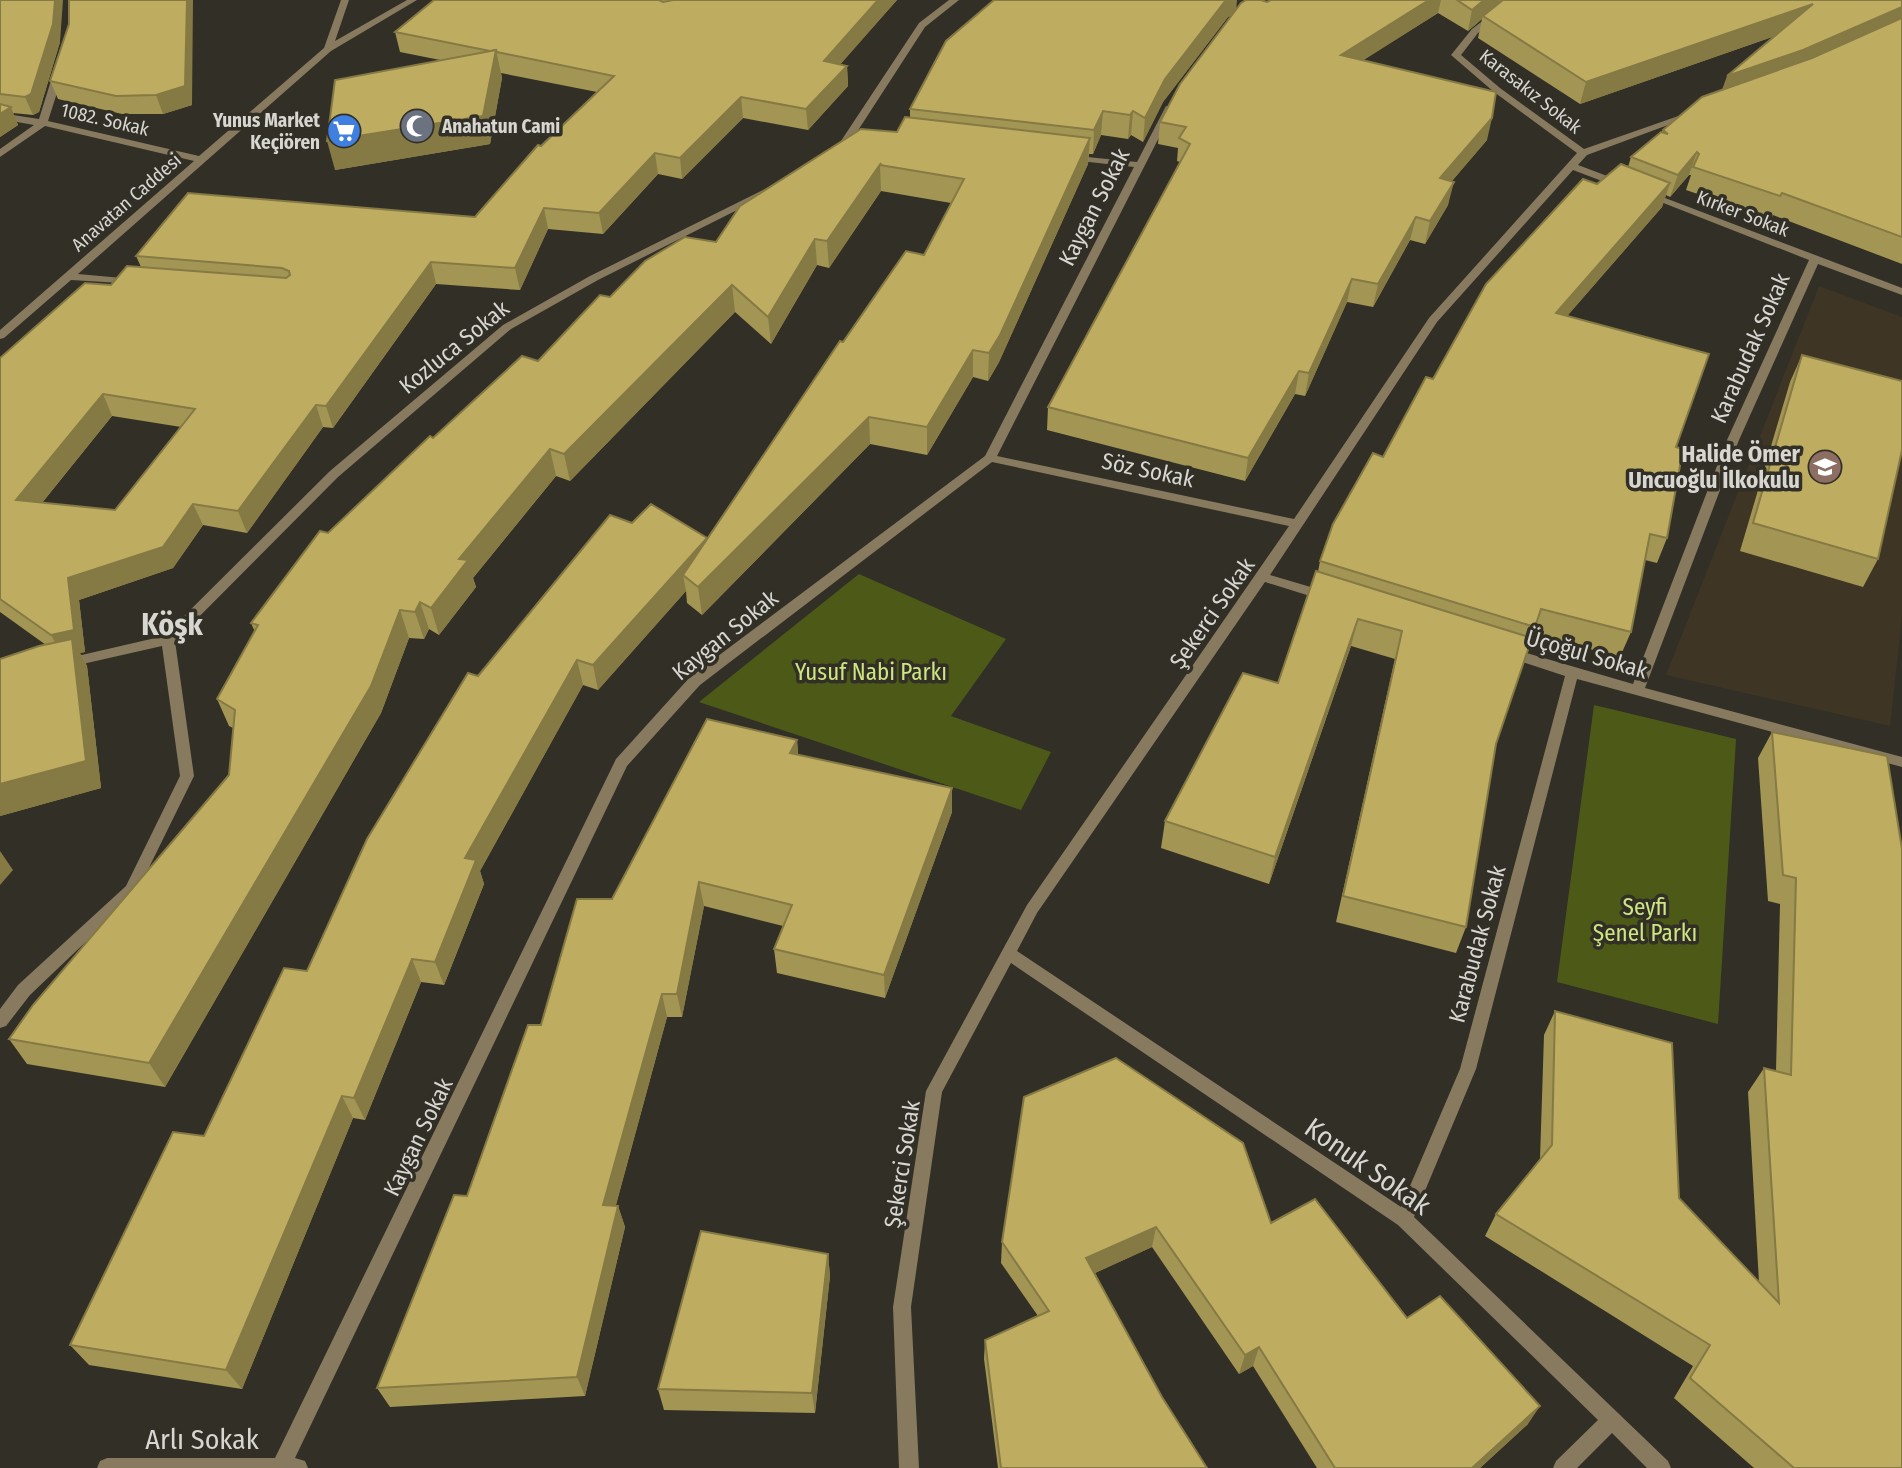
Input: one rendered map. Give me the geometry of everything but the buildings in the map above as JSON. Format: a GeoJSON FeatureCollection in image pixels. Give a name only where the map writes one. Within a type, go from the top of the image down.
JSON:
{"type":"FeatureCollection","features":[{"type":"Feature","properties":{"kind":"street"},"geometry":{"type":"LineString","coordinates":[[328,49],[345,0]]}},
{"type":"Feature","properties":{"kind":"street","name":"Anavatan Caddesi"},"geometry":{"type":"LineString","coordinates":[[0,336],[328,49],[413,0]]}},
{"type":"Feature","properties":{"kind":"street"},"geometry":{"type":"LineString","coordinates":[[834,158],[854,132],[888,74],[922,25],[955,0]]}},
{"type":"Feature","properties":{"kind":"street","name":"Karasakız Sokak"},"geometry":{"type":"LineString","coordinates":[[1516,0],[1475,31],[1456,55],[1497,90],[1583,153]]}},
{"type":"Feature","properties":{"kind":"street"},"geometry":{"type":"LineString","coordinates":[[0,154],[43,123],[61,65]]}},
{"type":"Feature","properties":{"kind":"street","name":"Kaygan Sokak"},"geometry":{"type":"LineString","coordinates":[[281,1468],[621,764],[695,681],[989,458],[1178,94]]}},
{"type":"Feature","properties":{"kind":"street","name":"Şekerci Sokak"},"geometry":{"type":"LineString","coordinates":[[909,1468],[902,1307],[934,1091],[1032,909],[1263,576],[1433,320],[1583,153],[1698,112]]}},
{"type":"Feature","properties":{"kind":"street","name":"1082. Sokak"},"geometry":{"type":"LineString","coordinates":[[0,116],[43,123],[201,160]]}},
{"type":"Feature","properties":{"kind":"street"},"geometry":{"type":"LineString","coordinates":[[854,132],[868,133]]}},
{"type":"Feature","properties":{"kind":"street"},"geometry":{"type":"LineString","coordinates":[[1057,155],[1139,165]]}},
{"type":"Feature","properties":{"kind":"street","name":"Kırker Sokak"},"geometry":{"type":"LineString","coordinates":[[1571,166],[1902,292]]}},
{"type":"Feature","properties":{"kind":"street","name":"Kozluca Sokak"},"geometry":{"type":"LineString","coordinates":[[168,639],[334,474],[507,327],[594,278],[786,181]]}},
{"type":"Feature","properties":{"kind":"street","name":"Karabudak Sokak"},"geometry":{"type":"LineString","coordinates":[[1637,691],[1733,440],[1815,259]]}},
{"type":"Feature","properties":{"kind":"street"},"geometry":{"type":"LineString","coordinates":[[68,276],[151,284]]}},
{"type":"Feature","properties":{"kind":"street","name":"Söz Sokak"},"geometry":{"type":"LineString","coordinates":[[989,458],[1298,524]]}},
{"type":"Feature","properties":{"kind":"street"},"geometry":{"type":"LineString","coordinates":[[1263,576],[1340,601]]}},
{"type":"Feature","properties":{"kind":"street"},"geometry":{"type":"LineString","coordinates":[[0,1021],[24,990],[131,890],[187,776],[168,639],[52,667]]}},
{"type":"Feature","properties":{"kind":"street","name":"Üçoğul Sokak"},"geometry":{"type":"LineString","coordinates":[[1495,649],[1572,673],[1902,762]]}},
{"type":"Feature","properties":{"kind":"street","name":"Karabudak Sokak"},"geometry":{"type":"LineString","coordinates":[[1404,1219],[1468,1069],[1572,673]]}},
{"type":"Feature","properties":{"kind":"street","name":"Konuk Sokak"},"geometry":{"type":"LineString","coordinates":[[1008,953],[1404,1219],[1661,1468]]}},
{"type":"Feature","properties":{"kind":"street"},"geometry":{"type":"LineString","coordinates":[[1563,1468],[1612,1420]]}},
{"type":"Feature","properties":{"kind":"street","name":"Arlı Sokak"},"geometry":{"type":"LineString","coordinates":[[107,1468],[298,1468]]}},
{"type":"Feature","properties":{"kind":"shaded area","name":"Halide Ömer Uncuoğlu İlkokulu"},"geometry":{"type":"Polygon","coordinates":[[[1819,286],[1902,317],[1902,617],[1890,726],[1666,675],[1819,286]]]}},
{"type":"Feature","properties":{"kind":"green space","name":"Yusuf Nabi Parkı"},"geometry":{"type":"Polygon","coordinates":[[[859,574],[1006,639],[951,716],[1051,752],[1021,810],[699,702],[859,574]]]}},
{"type":"Feature","properties":{"kind":"green space","name":"Seyfi Şenel Parkı"},"geometry":{"type":"Polygon","coordinates":[[[1594,705],[1736,739],[1718,1024],[1557,982],[1594,705]]]}},
{"type":"Feature","properties":{"kind":"place","name":"Anahatun Cami"},"geometry":{"type":"Point","coordinates":[417,126]}},
{"type":"Feature","properties":{"kind":"place","name":"Yunus Market Keçiören"},"geometry":{"type":"Point","coordinates":[344,131]}},
{"type":"Feature","properties":{"kind":"place","name":"Halide Ömer Uncuoğlu İlkokulu"},"geometry":{"type":"Point","coordinates":[1825,467]}},
{"type":"Feature","properties":{"kind":"district","name":"Köşk"},"geometry":{"type":"Point","coordinates":[172,625]}}]}
